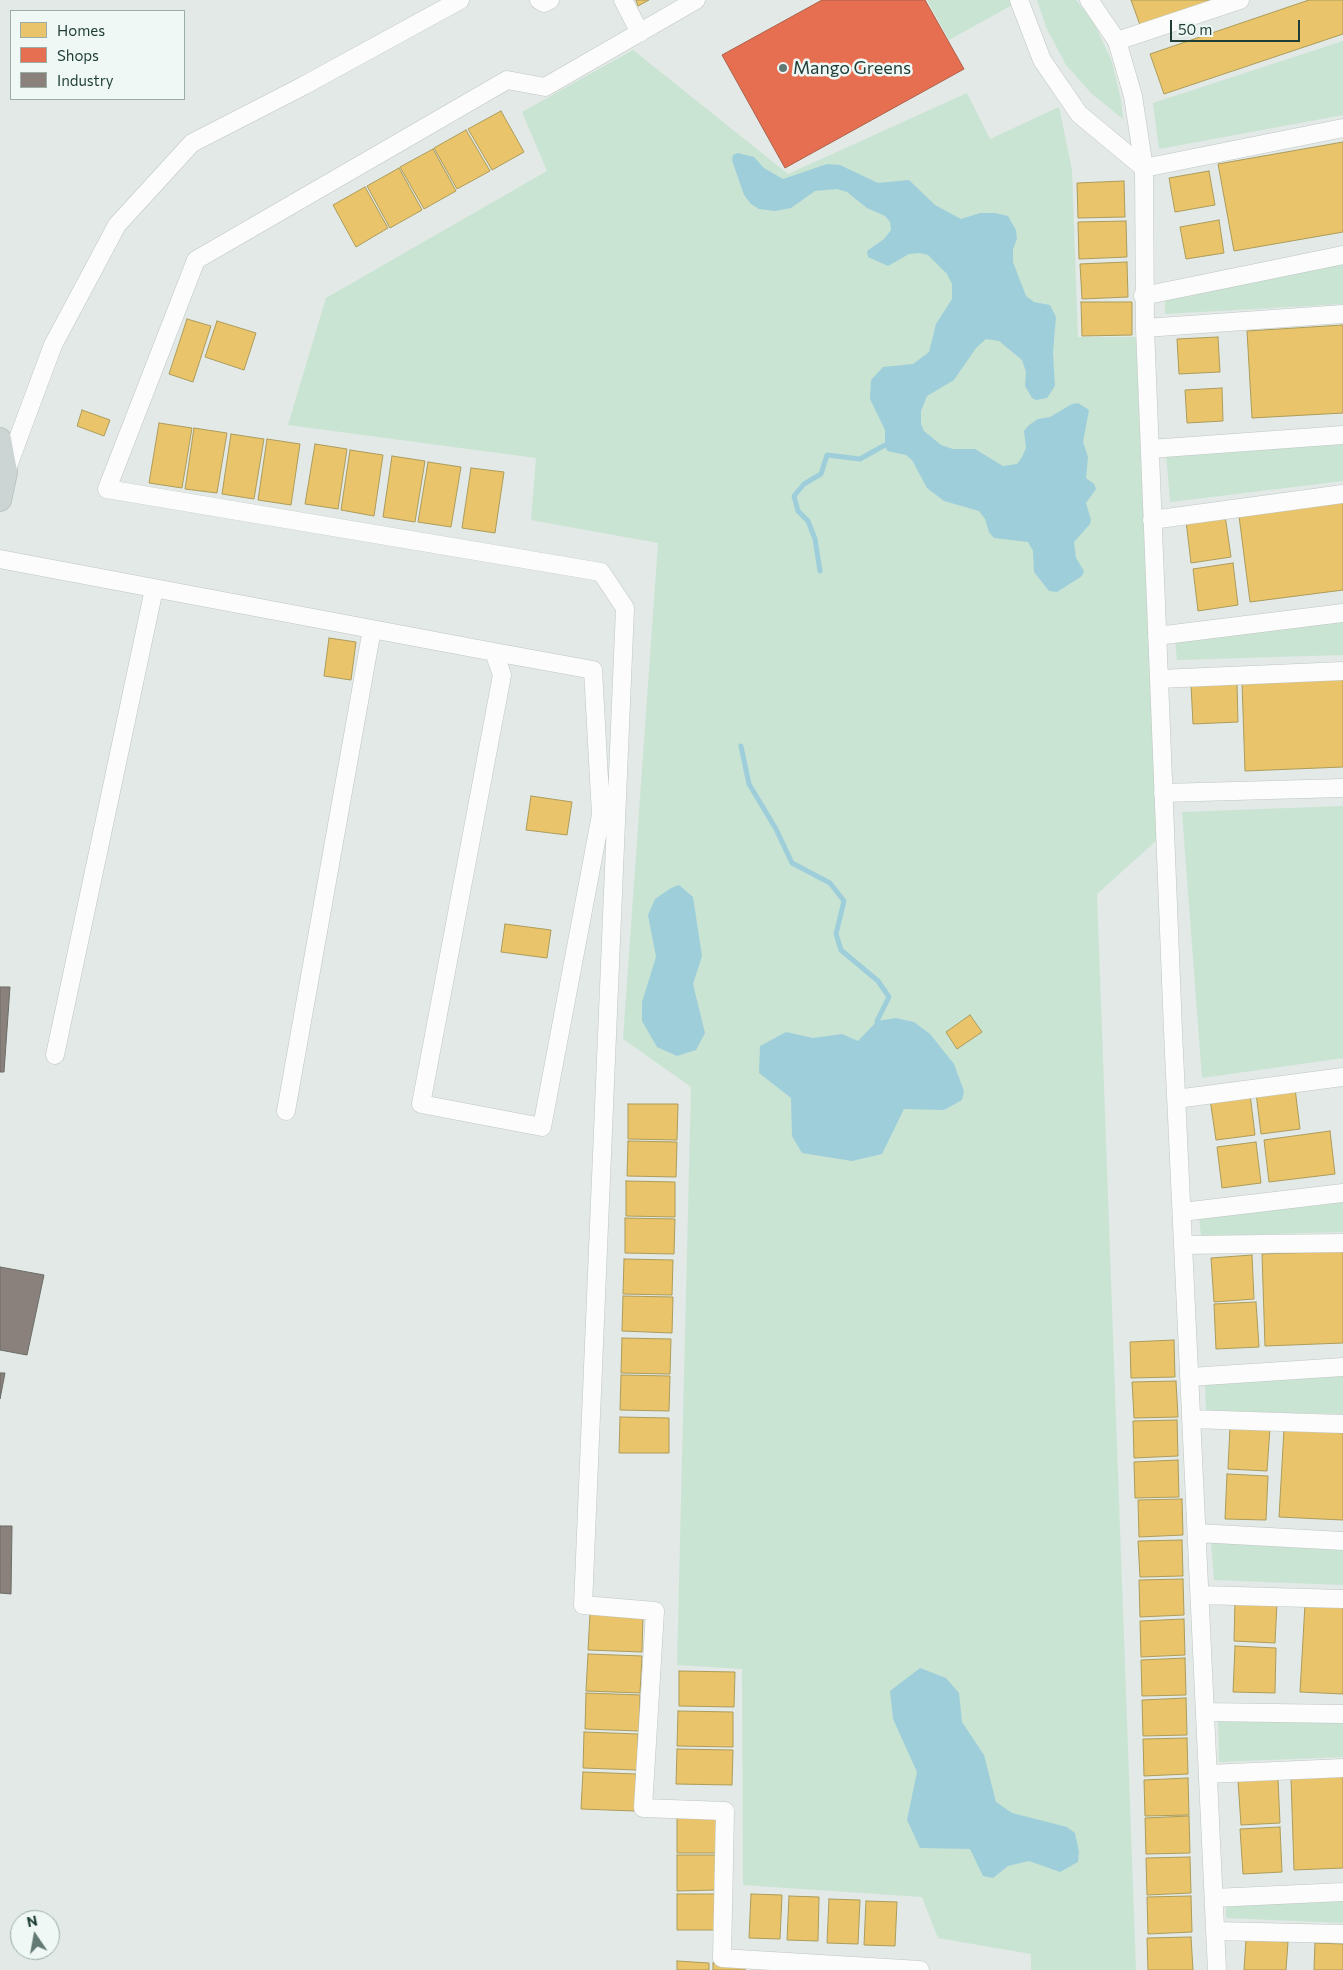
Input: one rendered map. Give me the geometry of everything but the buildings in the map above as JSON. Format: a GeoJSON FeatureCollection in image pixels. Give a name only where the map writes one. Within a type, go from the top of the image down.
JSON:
{"type":"FeatureCollection","features":[{"type":"Feature","properties":{"kind":"main road"},"geometry":{"type":"LineString","coordinates":[[0,439],[6,472],[0,500]]}},
{"type":"Feature","properties":{"kind":"street"},"geometry":{"type":"LineString","coordinates":[[6,472],[53,345],[117,225],[192,143],[303,86],[460,0]]}},
{"type":"Feature","properties":{"kind":"street"},"geometry":{"type":"LineString","coordinates":[[539,0],[544,3],[550,0]]}},
{"type":"Feature","properties":{"kind":"street"},"geometry":{"type":"LineString","coordinates":[[623,0],[640,33]]}},
{"type":"Feature","properties":{"kind":"street"},"geometry":{"type":"LineString","coordinates":[[1019,0],[1042,60],[1079,114],[1144,168]]}},
{"type":"Feature","properties":{"kind":"street"},"geometry":{"type":"LineString","coordinates":[[1089,0],[1117,41],[1133,96],[1144,168],[1144,328],[1176,1098],[1217,1970]]}},
{"type":"Feature","properties":{"kind":"street"},"geometry":{"type":"LineString","coordinates":[[1117,41],[1240,0]]}},
{"type":"Feature","properties":{"kind":"street"},"geometry":{"type":"LineString","coordinates":[[684,3],[640,33],[545,87],[507,80],[196,260],[108,488],[601,572],[625,608],[583,1605],[655,1610],[643,1808],[725,1811],[722,1958],[920,1970]]}},
{"type":"Feature","properties":{"kind":"street"},"geometry":{"type":"LineString","coordinates":[[1144,168],[1343,128]]}},
{"type":"Feature","properties":{"kind":"street"},"geometry":{"type":"LineString","coordinates":[[1143,296],[1343,255]]}},
{"type":"Feature","properties":{"kind":"street"},"geometry":{"type":"LineString","coordinates":[[1144,328],[1343,314]]}},
{"type":"Feature","properties":{"kind":"street"},"geometry":{"type":"LineString","coordinates":[[1150,449],[1343,435]]}},
{"type":"Feature","properties":{"kind":"street"},"geometry":{"type":"LineString","coordinates":[[1152,520],[1343,494]]}},
{"type":"Feature","properties":{"kind":"street"},"geometry":{"type":"LineString","coordinates":[[0,559],[593,670],[601,815],[542,1127],[421,1104],[502,675],[494,652]]}},
{"type":"Feature","properties":{"kind":"street"},"geometry":{"type":"LineString","coordinates":[[55,1055],[154,589]]}},
{"type":"Feature","properties":{"kind":"street"},"geometry":{"type":"LineString","coordinates":[[1157,636],[1343,614]]}},
{"type":"Feature","properties":{"kind":"street"},"geometry":{"type":"LineString","coordinates":[[286,1111],[372,629]]}},
{"type":"Feature","properties":{"kind":"street"},"geometry":{"type":"LineString","coordinates":[[1159,679],[1343,671]]}},
{"type":"Feature","properties":{"kind":"street"},"geometry":{"type":"LineString","coordinates":[[1163,793],[1343,788]]}},
{"type":"Feature","properties":{"kind":"street"},"geometry":{"type":"LineString","coordinates":[[1176,1098],[1343,1076]]}},
{"type":"Feature","properties":{"kind":"street"},"geometry":{"type":"LineString","coordinates":[[1182,1212],[1343,1192]]}},
{"type":"Feature","properties":{"kind":"street"},"geometry":{"type":"LineString","coordinates":[[1183,1245],[1343,1243]]}},
{"type":"Feature","properties":{"kind":"street"},"geometry":{"type":"LineString","coordinates":[[1190,1377],[1343,1367]]}},
{"type":"Feature","properties":{"kind":"street"},"geometry":{"type":"LineString","coordinates":[[1192,1419],[1343,1424]]}},
{"type":"Feature","properties":{"kind":"street"},"geometry":{"type":"LineString","coordinates":[[1197,1533],[1343,1541]]}},
{"type":"Feature","properties":{"kind":"street"},"geometry":{"type":"LineString","coordinates":[[1200,1595],[1343,1599]]}},
{"type":"Feature","properties":{"kind":"street"},"geometry":{"type":"LineString","coordinates":[[1205,1712],[1343,1714]]}},
{"type":"Feature","properties":{"kind":"street"},"geometry":{"type":"LineString","coordinates":[[1208,1774],[1343,1768]]}},
{"type":"Feature","properties":{"kind":"street"},"geometry":{"type":"LineString","coordinates":[[1214,1898],[1343,1892]]}},
{"type":"Feature","properties":{"kind":"street"},"geometry":{"type":"LineString","coordinates":[[1216,1931],[1343,1934]]}},
{"type":"Feature","properties":{"kind":"green space"},"geometry":{"type":"Polygon","coordinates":[[[927,0],[1012,0],[1014,4],[949,40],[927,0]]]}},
{"type":"Feature","properties":{"kind":"green space"},"geometry":{"type":"Polygon","coordinates":[[[1037,0],[1076,0],[1085,11],[1096,27],[1112,62],[1121,100],[1123,119],[1092,94],[1066,65],[1046,27],[1037,0]]]}},
{"type":"Feature","properties":{"kind":"green space"},"geometry":{"type":"Polygon","coordinates":[[[1343,41],[1343,115],[1159,149],[1153,103],[1343,41]]]}},
{"type":"Feature","properties":{"kind":"green space"},"geometry":{"type":"Polygon","coordinates":[[[633,50],[788,174],[967,93],[990,139],[1059,107],[1072,170],[1078,337],[1136,337],[1157,840],[1097,894],[1136,1970],[1031,1970],[1031,1954],[938,1938],[922,1897],[743,1885],[742,1669],[677,1665],[691,1087],[623,1039],[658,543],[531,520],[536,458],[288,425],[326,298],[547,171],[522,112],[633,50]]]}},
{"type":"Feature","properties":{"kind":"green space"},"geometry":{"type":"Polygon","coordinates":[[[1343,261],[1343,304],[1165,314],[1165,297],[1343,261]]]}},
{"type":"Feature","properties":{"kind":"green space"},"geometry":{"type":"Polygon","coordinates":[[[1343,442],[1343,481],[1170,502],[1166,453],[1343,442]]]}},
{"type":"Feature","properties":{"kind":"green space"},"geometry":{"type":"Polygon","coordinates":[[[1343,620],[1343,655],[1177,660],[1175,640],[1343,620]]]}},
{"type":"Feature","properties":{"kind":"green space"},"geometry":{"type":"Polygon","coordinates":[[[1343,806],[1343,1058],[1202,1078],[1182,812],[1343,806]]]}},
{"type":"Feature","properties":{"kind":"green space"},"geometry":{"type":"Polygon","coordinates":[[[1343,1199],[1343,1232],[1201,1236],[1199,1215],[1343,1199]]]}},
{"type":"Feature","properties":{"kind":"green space"},"geometry":{"type":"Polygon","coordinates":[[[1343,1375],[1343,1414],[1206,1411],[1205,1382],[1343,1375]]]}},
{"type":"Feature","properties":{"kind":"green space"},"geometry":{"type":"Polygon","coordinates":[[[1211,1542],[1343,1547],[1343,1585],[1214,1580],[1211,1542]]]}},
{"type":"Feature","properties":{"kind":"green space"},"geometry":{"type":"Polygon","coordinates":[[[1218,1717],[1343,1720],[1343,1757],[1219,1762],[1218,1717]]]}},
{"type":"Feature","properties":{"kind":"green space"},"geometry":{"type":"Polygon","coordinates":[[[1343,1896],[1343,1923],[1226,1918],[1226,1901],[1343,1896]]]}},
{"type":"Feature","properties":{"kind":"water"},"geometry":{"type":"Polygon","coordinates":[[[738,153],[754,157],[764,168],[783,179],[827,164],[840,165],[878,183],[909,180],[935,205],[961,219],[980,213],[995,213],[1008,216],[1016,230],[1017,239],[1013,249],[1013,262],[1026,296],[1034,302],[1050,305],[1056,317],[1053,352],[1055,386],[1047,398],[1036,400],[1032,398],[1025,386],[1026,372],[1022,360],[999,341],[986,339],[976,348],[954,380],[927,396],[921,411],[921,424],[924,431],[941,445],[953,449],[975,449],[1003,466],[1017,464],[1026,448],[1024,431],[1038,419],[1050,417],[1072,404],[1078,403],[1089,410],[1083,442],[1088,457],[1086,478],[1094,484],[1096,489],[1086,503],[1091,520],[1090,524],[1074,542],[1076,558],[1084,571],[1082,576],[1057,592],[1049,591],[1034,572],[1033,551],[1028,542],[994,538],[979,511],[944,501],[927,488],[912,460],[906,455],[887,451],[885,430],[870,399],[871,380],[883,367],[913,364],[929,352],[936,324],[952,299],[952,284],[947,274],[928,255],[920,253],[909,254],[888,266],[868,257],[867,251],[884,239],[891,230],[890,222],[885,216],[867,208],[847,192],[837,189],[815,191],[791,208],[775,211],[759,209],[751,204],[744,195],[732,160],[733,155],[738,153]]]}},
{"type":"Feature","properties":{"kind":"water"},"geometry":{"type":"Polygon","coordinates":[[[679,885],[693,897],[702,956],[693,984],[705,1033],[696,1050],[677,1056],[657,1047],[642,1021],[642,1002],[656,957],[648,915],[655,899],[679,885]]]}},
{"type":"Feature","properties":{"kind":"water"},"geometry":{"type":"Polygon","coordinates":[[[896,1018],[914,1022],[930,1034],[954,1064],[964,1091],[962,1100],[944,1110],[904,1109],[882,1154],[852,1161],[802,1153],[792,1136],[791,1098],[759,1073],[760,1046],[786,1032],[813,1038],[842,1034],[858,1041],[877,1021],[896,1018]]]}},
{"type":"Feature","properties":{"kind":"water"},"geometry":{"type":"Polygon","coordinates":[[[920,1668],[946,1678],[959,1693],[962,1722],[984,1755],[996,1802],[1012,1813],[1067,1827],[1075,1833],[1079,1852],[1078,1862],[1060,1872],[1029,1861],[1008,1866],[993,1878],[983,1876],[970,1849],[920,1848],[907,1820],[917,1772],[893,1719],[890,1691],[920,1668]]]}},
{"type":"Feature","properties":{"kind":"waterway"},"geometry":{"type":"LineString","coordinates":[[820,571],[815,539],[808,521],[798,511],[794,496],[804,484],[821,474],[827,455],[860,459],[885,445]]}},
{"type":"Feature","properties":{"kind":"waterway"},"geometry":{"type":"LineString","coordinates":[[741,746],[749,784],[776,829],[792,863],[830,883],[844,901],[836,934],[841,950],[878,981],[889,997],[877,1021]]}},
{"type":"Feature","properties":{"kind":"place","name":"Mango Greens"},"geometry":{"type":"Point","coordinates":[783,68]}}]}
